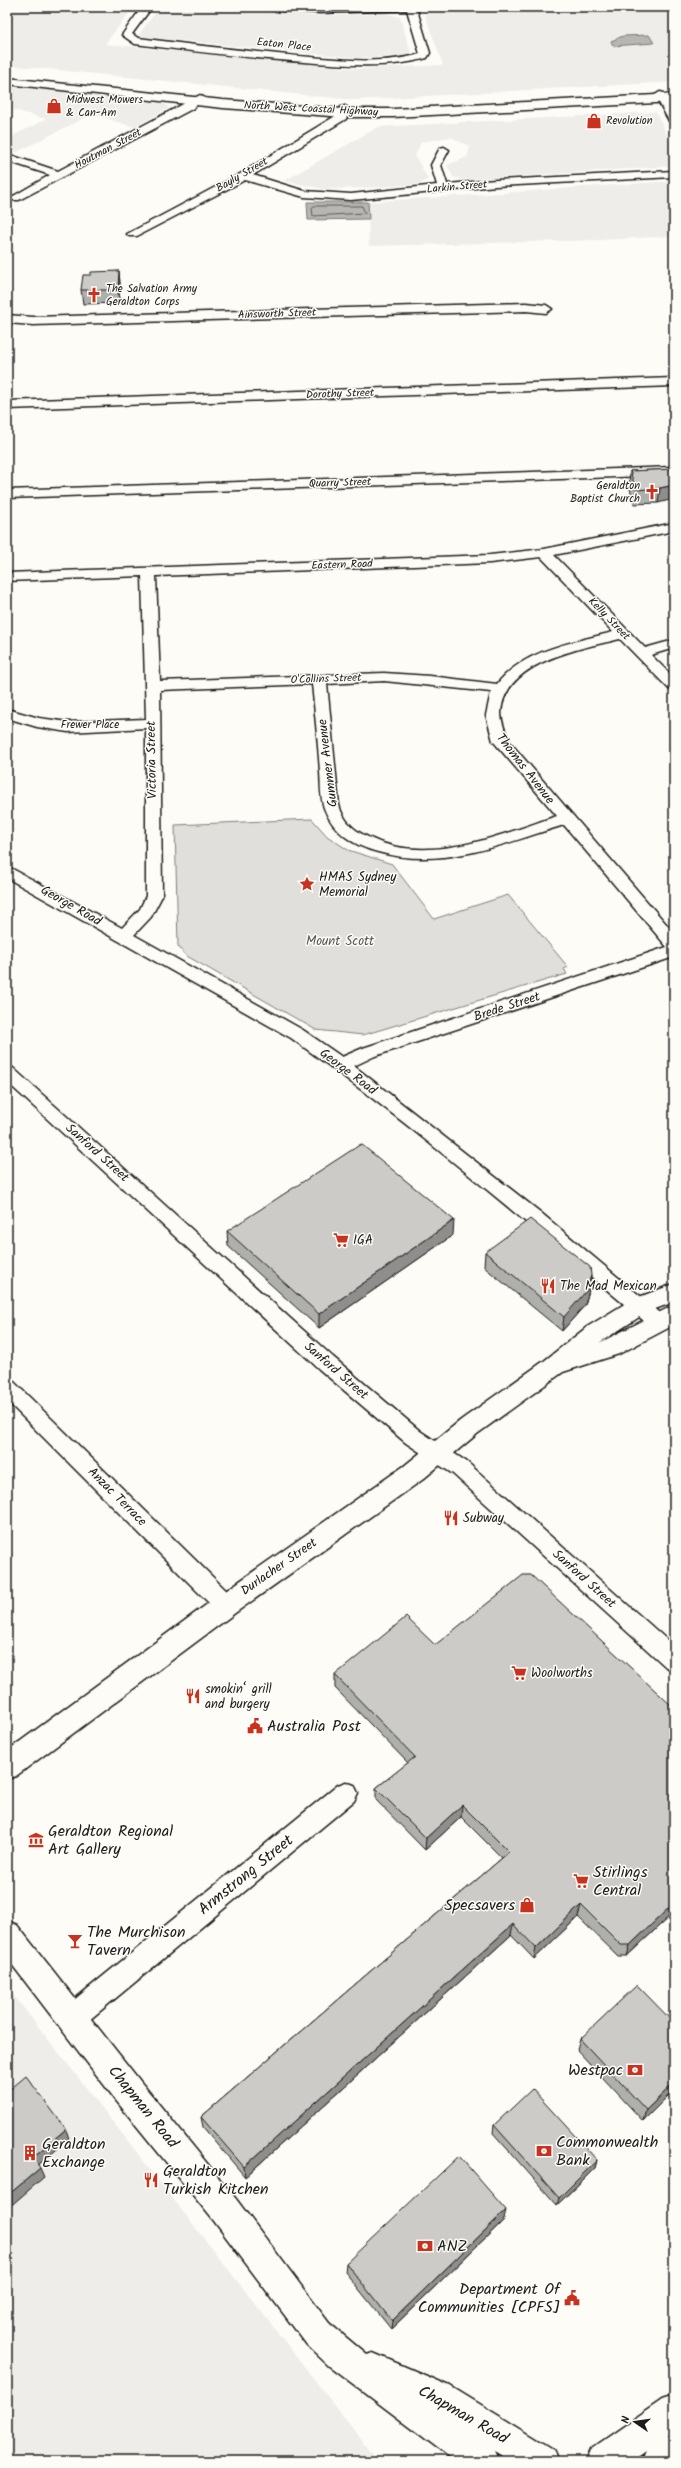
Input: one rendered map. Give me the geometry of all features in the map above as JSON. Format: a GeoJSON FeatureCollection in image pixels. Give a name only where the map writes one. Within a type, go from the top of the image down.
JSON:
{"type":"FeatureCollection","features":[{"type":"Feature","properties":{"kind":"main road","name":"North West Coastal Highway"},"geometry":{"type":"LineString","coordinates":[[7,81],[198,100],[393,114],[661,97],[674,98]]}},
{"type":"Feature","properties":{"kind":"main road","name":"North West Coastal Highway"},"geometry":{"type":"LineString","coordinates":[[661,97],[674,94]]}},
{"type":"Feature","properties":{"kind":"main road","name":"Durlacher Street"},"geometry":{"type":"LineString","coordinates":[[7,1767],[226,1605],[437,1454],[469,1427],[552,1368],[594,1333],[639,1306],[674,1293]]}},
{"type":"Feature","properties":{"kind":"main road","name":"Durlacher Street"},"geometry":{"type":"LineString","coordinates":[[552,1368],[611,1348],[665,1317]]}},
{"type":"Feature","properties":{"kind":"main road","name":"Chapman Road"},"geometry":{"type":"LineString","coordinates":[[7,1935],[73,2017],[129,2092],[225,2210],[318,2334],[339,2354],[468,2456]]}},
{"type":"Feature","properties":{"kind":"main road","name":"Chapman Road"},"geometry":{"type":"LineString","coordinates":[[339,2354],[439,2397],[541,2461]]}},
{"type":"Feature","properties":{"kind":"main road"},"geometry":{"type":"LineString","coordinates":[[603,2461],[674,2412]]}},
{"type":"Feature","properties":{"kind":"main road"},"geometry":{"type":"LineString","coordinates":[[659,2461],[674,2450]]}},
{"type":"Feature","properties":{"kind":"main road"},"geometry":{"type":"LineString","coordinates":[[671,2461],[674,2457]]}},
{"type":"Feature","properties":{"kind":"street","name":"Eaton Place"},"geometry":{"type":"LineString","coordinates":[[147,7],[127,35],[134,42],[365,63],[411,61],[424,56],[425,53],[411,7]]}},
{"type":"Feature","properties":{"kind":"street"},"geometry":{"type":"LineString","coordinates":[[271,7],[320,10],[420,7]]}},
{"type":"Feature","properties":{"kind":"street"},"geometry":{"type":"LineString","coordinates":[[661,97],[674,121]]}},
{"type":"Feature","properties":{"kind":"street","name":"Houtman Street"},"geometry":{"type":"LineString","coordinates":[[15,198],[198,100]]}},
{"type":"Feature","properties":{"kind":"street","name":"Bayly Street"},"geometry":{"type":"LineString","coordinates":[[133,234],[244,176],[342,117],[345,111]]}},
{"type":"Feature","properties":{"kind":"street"},"geometry":{"type":"LineString","coordinates":[[443,188],[436,165],[444,150]]}},
{"type":"Feature","properties":{"kind":"street"},"geometry":{"type":"LineString","coordinates":[[7,157],[60,175]]}},
{"type":"Feature","properties":{"kind":"street","name":"Larkin Street"},"geometry":{"type":"LineString","coordinates":[[244,176],[304,194],[351,197],[443,188],[674,174]]}},
{"type":"Feature","properties":{"kind":"street","name":"Ainsworth Street"},"geometry":{"type":"LineString","coordinates":[[7,319],[33,321],[526,307],[546,309]]}},
{"type":"Feature","properties":{"kind":"street","name":"Dorothy Street"},"geometry":{"type":"LineString","coordinates":[[7,405],[674,382]]}},
{"type":"Feature","properties":{"kind":"street","name":"Quarry Street"},"geometry":{"type":"LineString","coordinates":[[7,494],[674,471]]}},
{"type":"Feature","properties":{"kind":"street","name":"Eastern Road"},"geometry":{"type":"LineString","coordinates":[[7,577],[511,558],[544,553],[674,527]]}},
{"type":"Feature","properties":{"kind":"street","name":"Kelly Street"},"geometry":{"type":"LineString","coordinates":[[544,553],[674,686]]}},
{"type":"Feature","properties":{"kind":"street","name":"Victoria Street"},"geometry":{"type":"LineString","coordinates":[[123,936],[150,910],[154,896],[151,723],[153,686],[149,572]]}},
{"type":"Feature","properties":{"kind":"street","name":"Thomas Avenue"},"geometry":{"type":"LineString","coordinates":[[622,634],[568,649],[531,662],[515,671],[499,689],[492,704],[492,715],[494,726],[501,741],[565,819],[674,944]]}},
{"type":"Feature","properties":{"kind":"street"},"geometry":{"type":"LineString","coordinates":[[642,653],[674,644]]}},
{"type":"Feature","properties":{"kind":"street","name":"O'Collins Street"},"geometry":{"type":"LineString","coordinates":[[153,686],[319,679],[407,678],[499,689]]}},
{"type":"Feature","properties":{"kind":"street","name":"Gummer Avenue"},"geometry":{"type":"LineString","coordinates":[[319,679],[332,807],[343,828],[352,836],[375,845],[403,852],[442,852],[467,849],[565,819]]}},
{"type":"Feature","properties":{"kind":"street","name":"Frewer Place"},"geometry":{"type":"LineString","coordinates":[[7,713],[37,722],[68,727],[151,723]]}},
{"type":"Feature","properties":{"kind":"street","name":"George Road"},"geometry":{"type":"LineString","coordinates":[[7,870],[297,1034],[341,1065],[533,1217],[639,1306],[665,1317]]}},
{"type":"Feature","properties":{"kind":"street","name":"Brede Street"},"geometry":{"type":"LineString","coordinates":[[341,1065],[369,1052],[674,951]]}},
{"type":"Feature","properties":{"kind":"street","name":"Sanford Street"},"geometry":{"type":"LineString","coordinates":[[7,1072],[326,1363],[413,1437],[460,1468],[674,1660]]}},
{"type":"Feature","properties":{"kind":"street","name":"Anzac Terrace"},"geometry":{"type":"LineString","coordinates":[[7,1388],[226,1605]]}},
{"type":"Feature","properties":{"kind":"street","name":"Armstrong Street"},"geometry":{"type":"LineString","coordinates":[[73,2017],[346,1793]]}},
{"type":"Feature","properties":{"kind":"shaded area"},"geometry":{"type":"Polygon","coordinates":[[[7,7],[134,7],[105,44],[358,69],[443,65],[425,15],[431,11],[539,7],[674,7],[674,82],[354,100],[7,65],[7,7]]]}},
{"type":"Feature","properties":{"kind":"shaded area"},"geometry":{"type":"Polygon","coordinates":[[[160,7],[216,7],[317,16],[385,13],[400,17],[411,53],[404,56],[360,58],[144,37],[139,34],[160,7]]]}},
{"type":"Feature","properties":{"kind":"shaded area"},"geometry":{"type":"Polygon","coordinates":[[[7,87],[42,89],[165,104],[169,108],[134,127],[92,114],[17,152],[7,146],[7,139],[46,119],[7,108],[7,87]]]}},
{"type":"Feature","properties":{"kind":"shaded area"},"geometry":{"type":"Polygon","coordinates":[[[656,112],[674,149],[674,166],[464,180],[453,177],[447,165],[467,157],[470,147],[451,137],[421,142],[415,156],[428,179],[421,184],[367,188],[324,189],[284,181],[378,127],[656,112]]]}},
{"type":"Feature","properties":{"kind":"shaded area"},"geometry":{"type":"Polygon","coordinates":[[[674,181],[674,236],[599,240],[369,246],[368,202],[674,181]]]}},
{"type":"Feature","properties":{"kind":"shaded area"},"geometry":{"type":"Polygon","coordinates":[[[7,1987],[66,2062],[378,2461],[7,2461],[7,1987]]]}},
{"type":"Feature","properties":{"kind":"green space","name":"Mount Scott"},"geometry":{"type":"Polygon","coordinates":[[[312,819],[327,836],[348,850],[392,864],[434,919],[508,895],[568,967],[564,969],[567,974],[363,1035],[316,1030],[185,955],[178,946],[175,825],[312,819]]]}},
{"type":"Feature","properties":{"kind":"water"},"geometry":{"type":"Polygon","coordinates":[[[649,35],[654,43],[613,46],[611,41],[623,36],[649,35]]]}},
{"type":"Feature","properties":{"kind":"water"},"geometry":{"type":"Polygon","coordinates":[[[307,202],[368,202],[369,219],[308,220],[307,202]]]}},
{"type":"Feature","properties":{"kind":"building"},"geometry":{"type":"Polygon","coordinates":[[[119,271],[118,290],[81,290],[83,275],[91,275],[91,272],[119,271]]]}},
{"type":"Feature","properties":{"kind":"building"},"geometry":{"type":"Polygon","coordinates":[[[674,469],[674,485],[636,490],[630,471],[674,469]]]}},
{"type":"Feature","properties":{"kind":"building","name":"IGA"},"geometry":{"type":"Polygon","coordinates":[[[361,1144],[454,1220],[319,1314],[227,1231],[361,1144]]]}},
{"type":"Feature","properties":{"kind":"building","name":"The Mad Mexican"},"geometry":{"type":"Polygon","coordinates":[[[530,1219],[590,1267],[591,1275],[587,1290],[564,1317],[485,1252],[530,1219]]]}},
{"type":"Feature","properties":{"kind":"building","name":"Stirlings Central"},"geometry":{"type":"Polygon","coordinates":[[[523,1575],[531,1575],[674,1708],[674,1903],[630,1945],[621,1945],[581,1905],[536,1948],[513,1924],[244,2167],[201,2117],[509,1852],[462,1805],[426,1838],[376,1788],[415,1757],[335,1675],[406,1617],[435,1645],[523,1575]]]}},
{"type":"Feature","properties":{"kind":"building","name":"Westpac"},"geometry":{"type":"Polygon","coordinates":[[[637,1985],[674,2023],[674,2083],[646,2110],[580,2039],[637,1985]]]}},
{"type":"Feature","properties":{"kind":"building","name":"Geraldton Exchange"},"geometry":{"type":"Polygon","coordinates":[[[26,2076],[66,2129],[33,2157],[40,2168],[7,2196],[7,2092],[26,2076]]]}},
{"type":"Feature","properties":{"kind":"building","name":"Commonwealth Bank"},"geometry":{"type":"Polygon","coordinates":[[[532,2089],[597,2160],[559,2198],[494,2125],[532,2089]]]}},
{"type":"Feature","properties":{"kind":"building","name":"ANZ"},"geometry":{"type":"Polygon","coordinates":[[[459,2156],[506,2210],[392,2321],[346,2263],[459,2156]]]}},
{"type":"Feature","properties":{"kind":"place","name":"Midwest Mowers & Can-Am"},"geometry":{"type":"Point","coordinates":[54,106]}},
{"type":"Feature","properties":{"kind":"place","name":"Revolution"},"geometry":{"type":"Point","coordinates":[594,121]}},
{"type":"Feature","properties":{"kind":"place","name":"The Salvation Army Geraldton Corps"},"geometry":{"type":"Point","coordinates":[94,295]}},
{"type":"Feature","properties":{"kind":"place","name":"Geraldton Baptist Church"},"geometry":{"type":"Point","coordinates":[652,492]}},
{"type":"Feature","properties":{"kind":"place","name":"HMAS Sydney Memorial"},"geometry":{"type":"Point","coordinates":[307,884]}},
{"type":"Feature","properties":{"kind":"place","name":"IGA"},"geometry":{"type":"Point","coordinates":[341,1240]}},
{"type":"Feature","properties":{"kind":"place","name":"The Mad Mexican"},"geometry":{"type":"Point","coordinates":[548,1286]}},
{"type":"Feature","properties":{"kind":"place","name":"Subway"},"geometry":{"type":"Point","coordinates":[451,1518]}},
{"type":"Feature","properties":{"kind":"place","name":"Woolworths"},"geometry":{"type":"Point","coordinates":[519,1673]}},
{"type":"Feature","properties":{"kind":"place","name":"smokin‘ grill and burgery"},"geometry":{"type":"Point","coordinates":[193,1696]}},
{"type":"Feature","properties":{"kind":"place","name":"Australia Post"},"geometry":{"type":"Point","coordinates":[255,1726]}},
{"type":"Feature","properties":{"kind":"place","name":"Geraldton Regional Art Gallery"},"geometry":{"type":"Point","coordinates":[36,1840]}},
{"type":"Feature","properties":{"kind":"place","name":"Stirlings Central"},"geometry":{"type":"Point","coordinates":[581,1881]}},
{"type":"Feature","properties":{"kind":"place","name":"Specsavers"},"geometry":{"type":"Point","coordinates":[527,1905]}},
{"type":"Feature","properties":{"kind":"place","name":"The Murchison Tavern"},"geometry":{"type":"Point","coordinates":[75,1941]}},
{"type":"Feature","properties":{"kind":"place","name":"Westpac"},"geometry":{"type":"Point","coordinates":[635,2070]}},
{"type":"Feature","properties":{"kind":"place","name":"Commonwealth Bank"},"geometry":{"type":"Point","coordinates":[544,2151]}},
{"type":"Feature","properties":{"kind":"place","name":"Geraldton Exchange"},"geometry":{"type":"Point","coordinates":[30,2153]}},
{"type":"Feature","properties":{"kind":"place","name":"Geraldton Turkish Kitchen"},"geometry":{"type":"Point","coordinates":[151,2180]}},
{"type":"Feature","properties":{"kind":"place","name":"ANZ"},"geometry":{"type":"Point","coordinates":[425,2246]}},
{"type":"Feature","properties":{"kind":"place","name":"Department Of Communities [CPFS]"},"geometry":{"type":"Point","coordinates":[572,2298]}}]}
